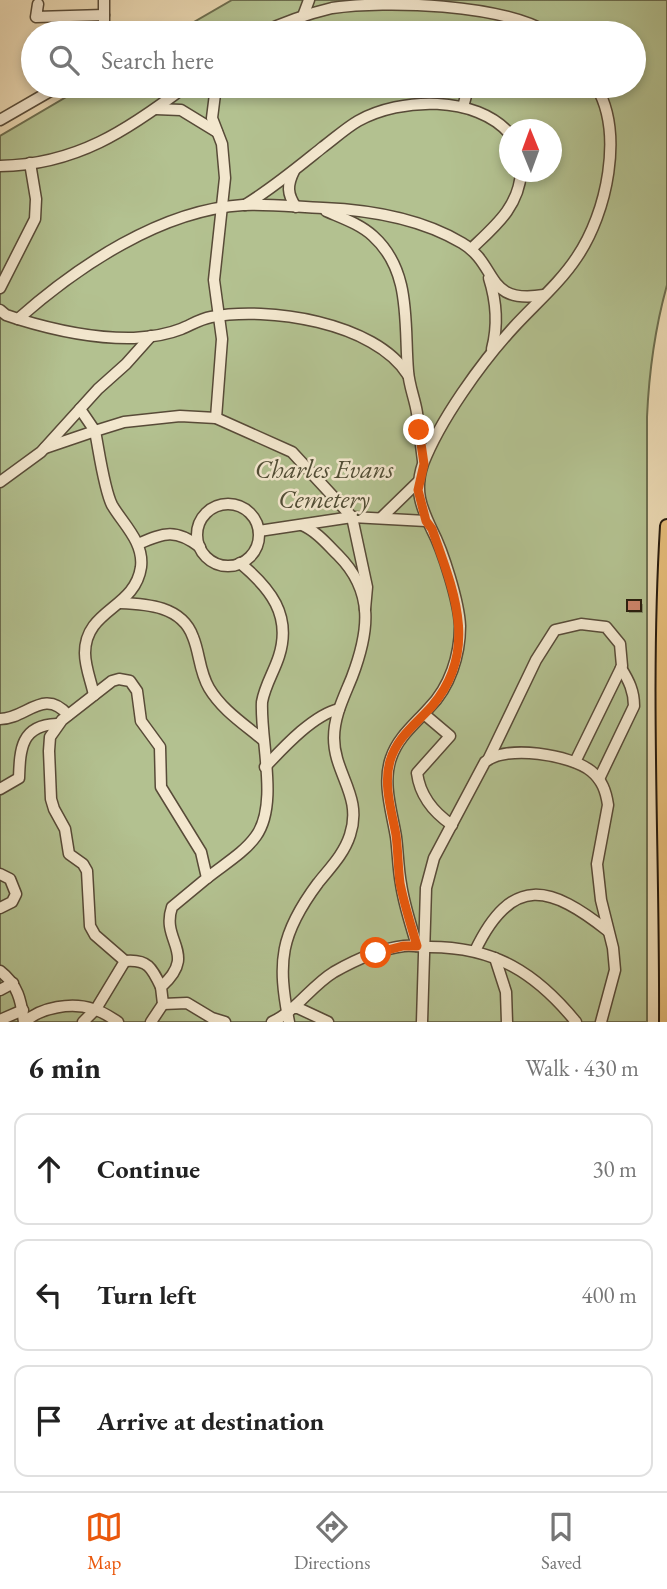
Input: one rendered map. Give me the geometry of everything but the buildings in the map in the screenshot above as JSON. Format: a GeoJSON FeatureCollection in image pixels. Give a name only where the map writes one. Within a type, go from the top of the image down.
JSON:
{"type":"FeatureCollection","features":[{"type":"Feature","properties":{"kind":"main road"},"geometry":{"type":"LineString","coordinates":[[666,1022],[667,526]]}},
{"type":"Feature","properties":{"kind":"street"},"geometry":{"type":"LineString","coordinates":[[104,0],[104,21]]}},
{"type":"Feature","properties":{"kind":"street"},"geometry":{"type":"LineString","coordinates":[[303,16],[309,0]]}},
{"type":"Feature","properties":{"kind":"street"},"geometry":{"type":"LineString","coordinates":[[37,4],[36,17],[104,15]]}},
{"type":"Feature","properties":{"kind":"street"},"geometry":{"type":"LineString","coordinates":[[291,21],[333,8],[362,4],[417,4],[504,16],[517,21]]}},
{"type":"Feature","properties":{"kind":"street"},"geometry":{"type":"LineString","coordinates":[[0,120],[39,98]]}},
{"type":"Feature","properties":{"kind":"street"},"geometry":{"type":"LineString","coordinates":[[0,166],[60,159],[86,150],[128,128],[170,98]]}},
{"type":"Feature","properties":{"kind":"street"},"geometry":{"type":"LineString","coordinates":[[214,98],[214,124],[225,166],[225,191],[214,280],[222,339],[215,418]]}},
{"type":"Feature","properties":{"kind":"street"},"geometry":{"type":"LineString","coordinates":[[463,107],[465,98]]}},
{"type":"Feature","properties":{"kind":"street"},"geometry":{"type":"LineString","coordinates":[[421,946],[400,881],[387,780],[389,764],[396,746],[439,697],[455,663],[460,624],[455,595],[432,529],[426,521],[418,490],[419,481],[424,464],[454,407],[491,355],[578,257],[594,224],[610,158],[610,130],[607,109],[602,98]]}},
{"type":"Feature","properties":{"kind":"street"},"geometry":{"type":"LineString","coordinates":[[244,205],[354,124],[371,115],[419,105],[463,107],[486,114],[499,122]]}},
{"type":"Feature","properties":{"kind":"street"},"geometry":{"type":"LineString","coordinates":[[156,109],[181,110],[218,132]]}},
{"type":"Feature","properties":{"kind":"street"},"geometry":{"type":"LineString","coordinates":[[0,288],[35,219],[36,199],[30,163]]}},
{"type":"Feature","properties":{"kind":"street"},"geometry":{"type":"LineString","coordinates":[[296,168],[289,188],[291,199],[296,206]]}},
{"type":"Feature","properties":{"kind":"street"},"geometry":{"type":"LineString","coordinates":[[471,249],[509,210],[520,182]]}},
{"type":"Feature","properties":{"kind":"street"},"geometry":{"type":"LineString","coordinates":[[18,319],[72,276],[120,245],[162,226],[222,208],[244,205],[369,212],[408,220],[444,234],[471,249],[498,286],[510,294],[528,297],[544,295]]}},
{"type":"Feature","properties":{"kind":"street"},"geometry":{"type":"LineString","coordinates":[[319,208],[357,224],[372,234],[396,267],[403,289],[408,374],[417,412],[424,464]]}},
{"type":"Feature","properties":{"kind":"street"},"geometry":{"type":"LineString","coordinates":[[488,274],[494,296],[495,324],[491,355]]}},
{"type":"Feature","properties":{"kind":"street"},"geometry":{"type":"LineString","coordinates":[[0,310],[18,319],[97,338],[151,337],[170,333],[205,318],[220,316],[279,315],[321,324],[378,345],[408,374]]}},
{"type":"Feature","properties":{"kind":"street"},"geometry":{"type":"LineString","coordinates":[[0,482],[45,448],[151,337]]}},
{"type":"Feature","properties":{"kind":"street"},"geometry":{"type":"LineString","coordinates":[[80,409],[95,431],[111,502],[138,544],[141,566],[130,594],[95,622],[86,640],[86,662],[94,695]]}},
{"type":"Feature","properties":{"kind":"street"},"geometry":{"type":"LineString","coordinates":[[45,448],[124,422],[180,416],[215,418],[292,452],[352,517],[367,587],[362,644],[339,709],[335,746],[353,801],[354,821],[343,851],[316,886],[287,940],[281,965],[289,1014]]}},
{"type":"Feature","properties":{"kind":"street"},"geometry":{"type":"LineString","coordinates":[[382,517],[419,481]]}},
{"type":"Feature","properties":{"kind":"street"},"geometry":{"type":"LineString","coordinates":[[222,504],[243,507],[256,521],[259,531],[256,549],[249,558],[229,566],[219,564],[205,555],[197,536],[201,520],[222,504]]}},
{"type":"Feature","properties":{"kind":"street"},"geometry":{"type":"LineString","coordinates":[[259,531],[352,517],[426,521]]}},
{"type":"Feature","properties":{"kind":"street"},"geometry":{"type":"LineString","coordinates":[[302,525],[321,537],[348,565],[363,591],[365,608]]}},
{"type":"Feature","properties":{"kind":"street"},"geometry":{"type":"LineString","coordinates":[[138,544],[167,533],[184,536],[200,547]]}},
{"type":"Feature","properties":{"kind":"street"},"geometry":{"type":"LineString","coordinates":[[162,987],[174,976],[177,968],[177,950],[170,925],[172,907],[243,850],[258,833],[266,810],[263,695],[280,654],[282,625],[268,589],[240,563]]}},
{"type":"Feature","properties":{"kind":"street"},"geometry":{"type":"LineString","coordinates":[[120,603],[151,604],[172,612],[182,620],[194,637],[199,666],[210,690],[231,714],[263,740]]}},
{"type":"Feature","properties":{"kind":"street"},"geometry":{"type":"LineString","coordinates":[[422,1022],[421,946],[429,873],[536,660],[555,629],[581,624],[606,627],[620,644],[621,668],[575,762]]}},
{"type":"Feature","properties":{"kind":"street"},"geometry":{"type":"LineString","coordinates":[[598,779],[634,706],[630,681],[621,668]]}},
{"type":"Feature","properties":{"kind":"street"},"geometry":{"type":"LineString","coordinates":[[152,1022],[163,1004],[162,987],[146,964],[138,960],[125,961],[93,932],[87,871],[83,864],[69,854],[65,828],[53,807],[50,737],[58,724],[112,681],[130,681],[135,687],[141,721],[160,747],[161,787],[201,852],[207,878]]}},
{"type":"Feature","properties":{"kind":"street"},"geometry":{"type":"LineString","coordinates":[[0,719],[14,718],[31,708],[45,704],[59,707],[68,715]]}},
{"type":"Feature","properties":{"kind":"street"},"geometry":{"type":"LineString","coordinates":[[265,767],[288,743],[324,715],[339,709]]}},
{"type":"Feature","properties":{"kind":"street"},"geometry":{"type":"LineString","coordinates":[[424,714],[450,736],[417,773],[419,789],[439,816],[452,825]]}},
{"type":"Feature","properties":{"kind":"street"},"geometry":{"type":"LineString","coordinates":[[0,789],[19,778],[20,747],[35,729],[58,724]]}},
{"type":"Feature","properties":{"kind":"street"},"geometry":{"type":"LineString","coordinates":[[489,758],[522,753],[552,756],[587,768],[603,784],[608,805],[598,856],[601,903],[615,970],[601,1022]]}},
{"type":"Feature","properties":{"kind":"street"},"geometry":{"type":"LineString","coordinates":[[0,874],[10,878],[16,894],[12,902],[0,908]]}},
{"type":"Feature","properties":{"kind":"street"},"geometry":{"type":"LineString","coordinates":[[475,951],[500,910],[522,898],[551,896],[582,911],[608,932]]}},
{"type":"Feature","properties":{"kind":"street"},"geometry":{"type":"LineString","coordinates":[[582,911],[594,909],[601,903]]}},
{"type":"Feature","properties":{"kind":"street"},"geometry":{"type":"LineString","coordinates":[[289,1014],[316,984],[355,961],[385,950],[421,946],[463,948],[495,958],[548,990],[576,1022]]}},
{"type":"Feature","properties":{"kind":"street"},"geometry":{"type":"LineString","coordinates":[[495,958],[506,992],[507,1022]]}},
{"type":"Feature","properties":{"kind":"street"},"geometry":{"type":"LineString","coordinates":[[83,1022],[96,1009],[125,961]]}},
{"type":"Feature","properties":{"kind":"street"},"geometry":{"type":"LineString","coordinates":[[0,971],[13,983],[20,995],[25,1022],[38,1013],[61,1006],[96,1009],[118,1022]]}},
{"type":"Feature","properties":{"kind":"street"},"geometry":{"type":"LineString","coordinates":[[0,990],[13,983]]}},
{"type":"Feature","properties":{"kind":"street"},"geometry":{"type":"LineString","coordinates":[[163,1004],[187,1003],[225,1022]]}},
{"type":"Feature","properties":{"kind":"street"},"geometry":{"type":"LineString","coordinates":[[272,1022],[298,1008],[328,1022]]}},
{"type":"Feature","properties":{"kind":"street"},"geometry":{"type":"LineString","coordinates":[[0,1020],[23,1010]]}},
{"type":"Feature","properties":{"kind":"street"},"geometry":{"type":"LineString","coordinates":[[193,1021],[200,1011]]}},
{"type":"Feature","properties":{"kind":"green space","name":"Charles Evans Cemetery"},"geometry":{"type":"Polygon","coordinates":[[[232,0],[667,0],[667,285],[653,350],[647,417],[647,1022],[0,1022],[0,136],[65,98],[646,98],[646,21],[196,21],[232,0]]]}},
{"type":"Feature","properties":{"kind":"route"},"geometry":{"type":"LineString","coordinates":[[376,953],[403,946],[417,946],[400,881],[388,770],[403,735],[439,697],[448,681],[455,663],[459,639],[455,595],[432,529],[426,521],[418,490],[424,464],[419,430]]}}]}
